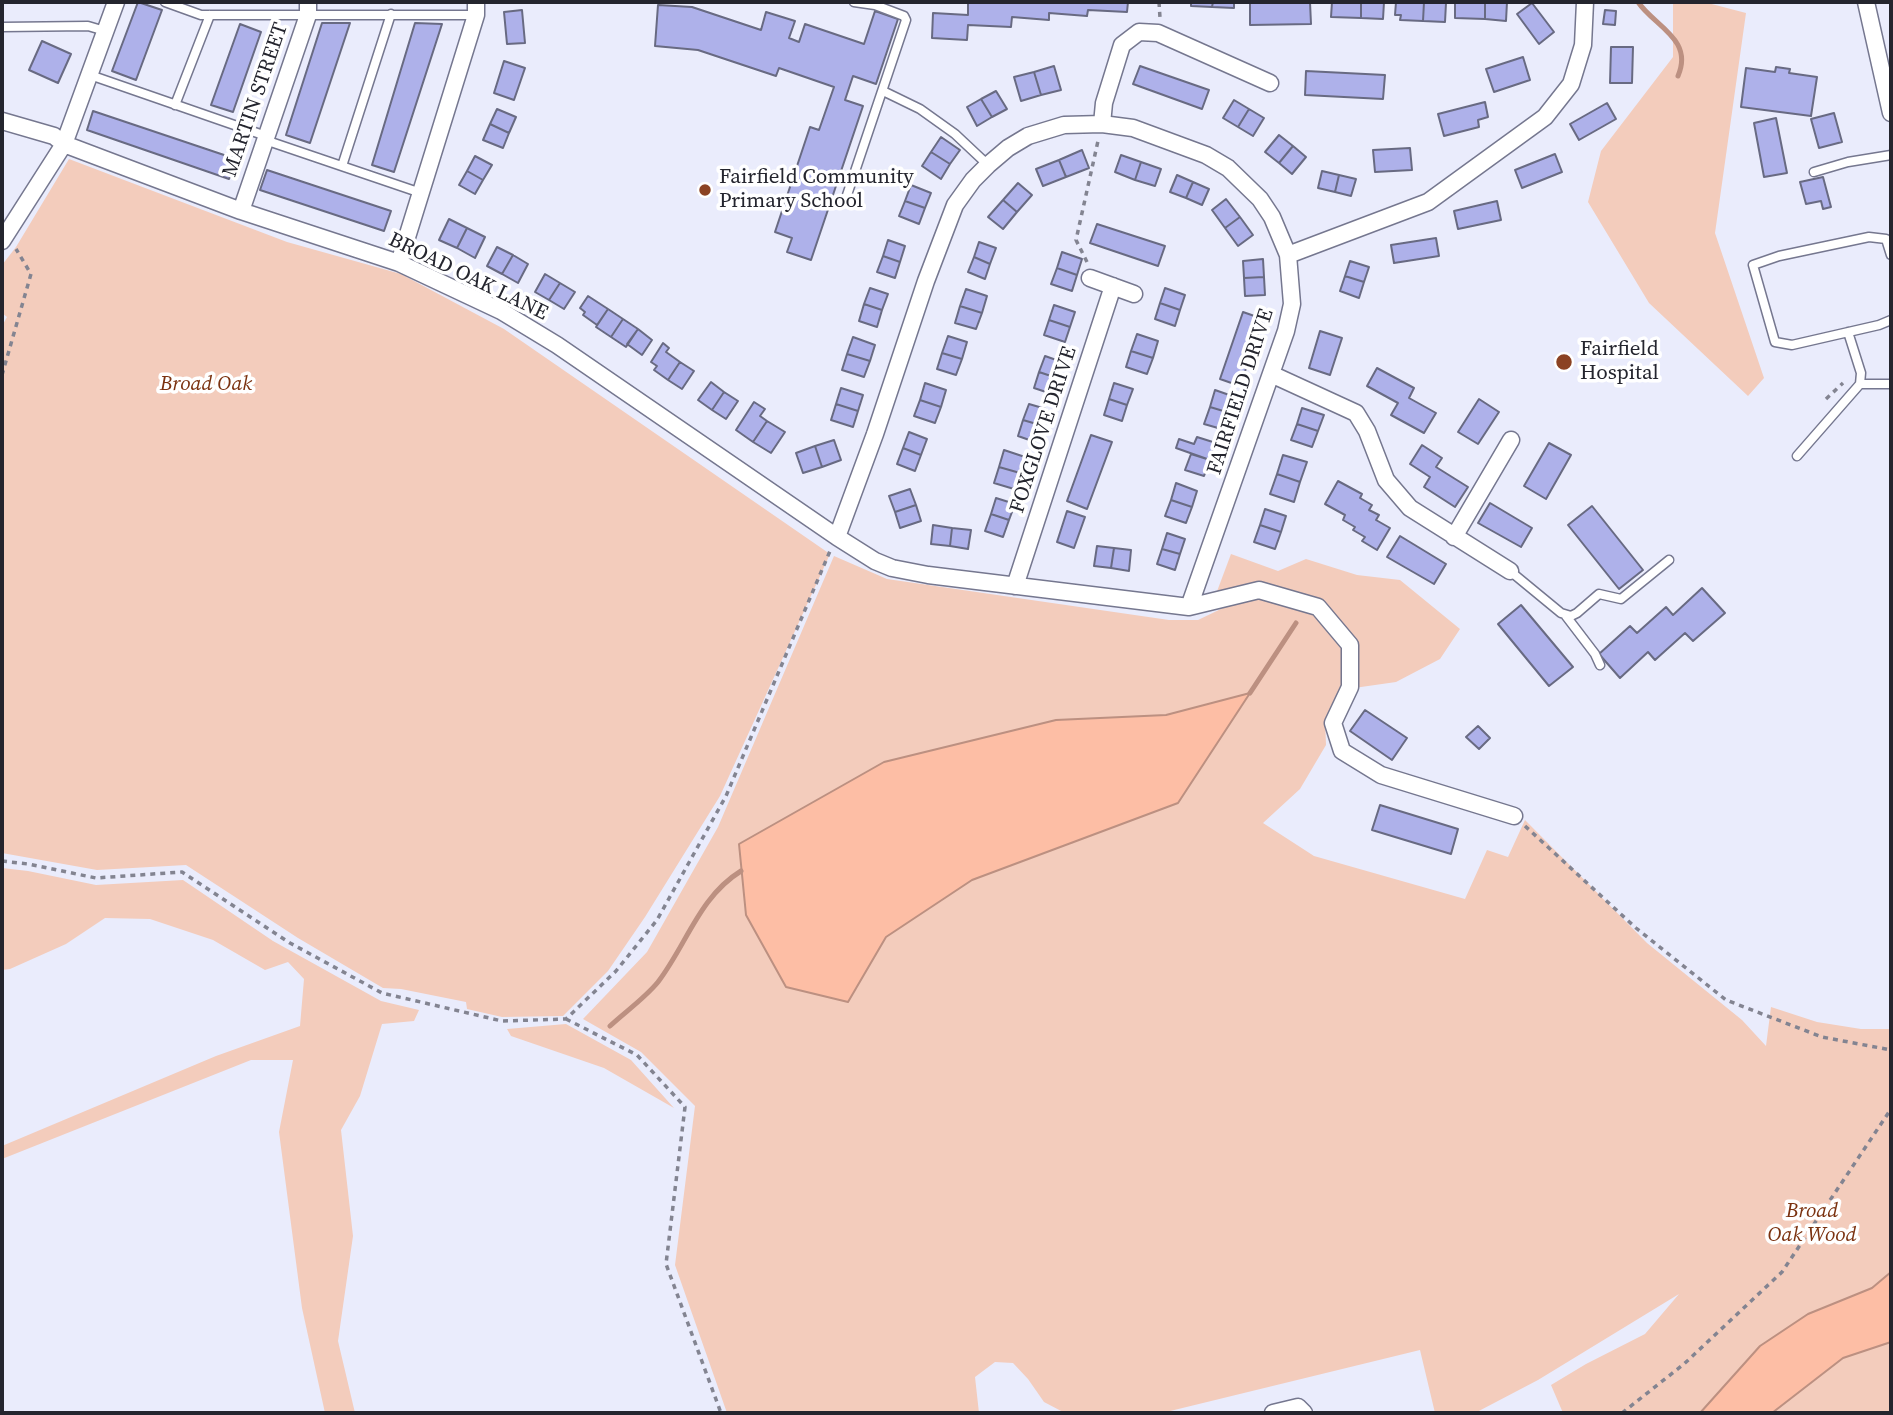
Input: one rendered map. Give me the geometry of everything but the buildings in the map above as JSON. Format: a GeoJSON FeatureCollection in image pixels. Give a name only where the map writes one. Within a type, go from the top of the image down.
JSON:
{"type":"FeatureCollection","features":[{"type":"Feature","properties":{"kind":"street"},"geometry":{"type":"LineString","coordinates":[[4,238],[64,144],[116,2]]}},
{"type":"Feature","properties":{"kind":"street"},"geometry":{"type":"LineString","coordinates":[[1288,255],[1428,202],[1545,117],[1571,84],[1583,45],[1585,2]]}},
{"type":"Feature","properties":{"kind":"street"},"geometry":{"type":"LineString","coordinates":[[1866,2],[1885,62],[1891,113]]}},
{"type":"Feature","properties":{"kind":"street","name":"MARTIN STREET"},"geometry":{"type":"LineString","coordinates":[[241,211],[308,8]]}},
{"type":"Feature","properties":{"kind":"street"},"geometry":{"type":"LineString","coordinates":[[399,263],[476,8]]}},
{"type":"Feature","properties":{"kind":"street"},"geometry":{"type":"LineString","coordinates":[[1102,124],[1104,103],[1122,45],[1139,33],[1158,33],[1270,83]]}},
{"type":"Feature","properties":{"kind":"street","name":"BROAD OAK LANE"},"geometry":{"type":"LineString","coordinates":[[2,121],[54,135],[64,144],[241,211],[399,263],[501,311],[557,345],[837,537]]}},
{"type":"Feature","properties":{"kind":"street","name":"FAIRFIELD DRIVE"},"geometry":{"type":"LineString","coordinates":[[837,537],[926,281],[955,205],[973,180],[1008,148],[1028,136],[1065,125],[1102,124],[1133,128],[1206,155],[1228,168],[1260,199],[1272,217],[1288,255],[1292,304],[1286,331],[1189,607]]}},
{"type":"Feature","properties":{"kind":"street"},"geometry":{"type":"LineString","coordinates":[[1090,278],[1134,294]]}},
{"type":"Feature","properties":{"kind":"street","name":"FOXGLOVE DRIVE"},"geometry":{"type":"LineString","coordinates":[[1015,586],[1113,286]]}},
{"type":"Feature","properties":{"kind":"street"},"geometry":{"type":"LineString","coordinates":[[1271,374],[1356,413],[1367,431],[1386,480],[1410,508],[1510,571]]}},
{"type":"Feature","properties":{"kind":"street"},"geometry":{"type":"LineString","coordinates":[[1454,537],[1511,440]]}},
{"type":"Feature","properties":{"kind":"street"},"geometry":{"type":"LineString","coordinates":[[837,537],[875,561],[892,568],[928,575],[1189,607],[1259,590],[1318,607],[1350,645],[1350,687],[1333,723],[1342,751],[1381,775],[1514,816]]}},
{"type":"Feature","properties":{"kind":"street"},"geometry":{"type":"LineString","coordinates":[[1273,1413],[1298,1408],[1304,1413]]}},
{"type":"Feature","properties":{"kind":"lane"},"geometry":{"type":"LineString","coordinates":[[165,2],[201,15],[308,8],[391,14],[476,8]]}},
{"type":"Feature","properties":{"kind":"lane"},"geometry":{"type":"LineString","coordinates":[[845,201],[906,20],[904,16],[874,5],[854,2]]}},
{"type":"Feature","properties":{"kind":"lane"},"geometry":{"type":"LineString","coordinates":[[342,166],[391,14]]}},
{"type":"Feature","properties":{"kind":"lane"},"geometry":{"type":"LineString","coordinates":[[175,105],[210,15]]}},
{"type":"Feature","properties":{"kind":"lane"},"geometry":{"type":"LineString","coordinates":[[2,27],[88,26],[105,31]]}},
{"type":"Feature","properties":{"kind":"lane"},"geometry":{"type":"LineString","coordinates":[[90,75],[421,193]]}},
{"type":"Feature","properties":{"kind":"lane"},"geometry":{"type":"LineString","coordinates":[[883,91],[920,109],[955,134],[988,165]]}},
{"type":"Feature","properties":{"kind":"lane"},"geometry":{"type":"LineString","coordinates":[[1814,172],[1848,162],[1891,155]]}},
{"type":"Feature","properties":{"kind":"lane"},"geometry":{"type":"LineString","coordinates":[[1891,255],[1886,239],[1869,237],[1779,256],[1753,265],[1775,342],[1792,345],[1891,320]]}},
{"type":"Feature","properties":{"kind":"lane"},"geometry":{"type":"LineString","coordinates":[[1797,456],[1860,384],[1861,373],[1848,332]]}},
{"type":"Feature","properties":{"kind":"lane"},"geometry":{"type":"LineString","coordinates":[[1860,384],[1891,383]]}},
{"type":"Feature","properties":{"kind":"lane"},"geometry":{"type":"LineString","coordinates":[[1566,616],[1577,613],[1599,594],[1621,599],[1670,560]]}},
{"type":"Feature","properties":{"kind":"lane"},"geometry":{"type":"LineString","coordinates":[[1510,571],[1566,616],[1595,654],[1600,665]]}},
{"type":"Feature","properties":{"kind":"path"},"geometry":{"type":"LineString","coordinates":[[1090,278],[1087,262],[1076,240],[1102,124]]}},
{"type":"Feature","properties":{"kind":"path"},"geometry":{"type":"LineString","coordinates":[[2,375],[31,274],[4,238]]}},
{"type":"Feature","properties":{"kind":"path"},"geometry":{"type":"LineString","coordinates":[[566,1019],[616,971],[657,920],[726,796],[837,537]]}},
{"type":"Feature","properties":{"kind":"path"},"geometry":{"type":"LineString","coordinates":[[1514,816],[1636,928],[1726,1000],[1822,1037],[1891,1050]]}},
{"type":"Feature","properties":{"kind":"path"},"geometry":{"type":"LineString","coordinates":[[2,861],[96,878],[182,872],[290,943],[382,993],[502,1021],[566,1019],[637,1055],[685,1107],[666,1264],[720,1413]]}},
{"type":"Feature","properties":{"kind":"path"},"geometry":{"type":"LineString","coordinates":[[1622,1413],[1684,1364],[1782,1272],[1891,1109]]}},
{"type":"Feature","properties":{"kind":"green space"},"geometry":{"type":"Polygon","coordinates":[[[1673,2],[1704,2],[1746,13],[1715,233],[1764,378],[1748,396],[1649,303],[1588,202],[1601,151],[1673,57],[1673,2]]]}},
{"type":"Feature","properties":{"kind":"green space","name":"Broad Oak"},"geometry":{"type":"Polygon","coordinates":[[[69,159],[287,242],[401,274],[504,329],[830,554],[720,796],[608,971],[563,1016],[502,1017],[467,1009],[466,1002],[383,988],[298,938],[186,865],[97,870],[2,853],[2,326],[7,317],[2,313],[2,265],[16,247],[69,159]]]}},
{"type":"Feature","properties":{"kind":"green space"},"geometry":{"type":"Polygon","coordinates":[[[1231,554],[1278,571],[1306,559],[1357,575],[1400,580],[1460,629],[1440,659],[1396,682],[1354,688],[1357,643],[1320,603],[1255,582],[1216,594],[1231,554]]]}},
{"type":"Feature","properties":{"kind":"green space","name":"Broad Oak Wood"},"geometry":{"type":"Polygon","coordinates":[[[834,556],[887,579],[1169,620],[1198,620],[1223,608],[1261,597],[1314,611],[1343,647],[1344,684],[1325,719],[1326,745],[1300,789],[1263,823],[1314,856],[1465,899],[1487,850],[1508,857],[1525,820],[1647,943],[1742,1020],[1766,1046],[1771,1007],[1817,1022],[1861,1029],[1891,1029],[1891,1272],[1872,1288],[1808,1314],[1760,1346],[1700,1413],[1563,1413],[1551,1385],[1645,1334],[1679,1294],[1538,1380],[1475,1413],[1435,1413],[1420,1350],[1162,1413],[1065,1413],[1044,1402],[1013,1363],[995,1362],[975,1377],[979,1413],[727,1413],[675,1265],[695,1106],[641,1052],[583,1019],[647,952],[718,827],[834,556]],[[1249,693],[1166,715],[1056,720],[884,762],[848,1001],[886,937],[972,880],[1178,803],[1249,693]]]}},
{"type":"Feature","properties":{"kind":"green space"},"geometry":{"type":"Polygon","coordinates":[[[2,868],[96,885],[183,880],[273,941],[381,1001],[419,1010],[414,1021],[382,1024],[360,1096],[341,1130],[353,1236],[338,1341],[355,1413],[325,1413],[302,1308],[279,1132],[293,1060],[251,1060],[2,1159],[2,1146],[216,1056],[300,1026],[304,979],[288,962],[265,970],[213,940],[150,919],[105,918],[66,944],[2,970],[2,868]]]}},
{"type":"Feature","properties":{"kind":"green space"},"geometry":{"type":"Polygon","coordinates":[[[566,1024],[631,1060],[674,1108],[604,1068],[511,1036],[507,1029],[566,1024]]]}},
{"type":"Feature","properties":{"kind":"green space"},"geometry":{"type":"Polygon","coordinates":[[[1891,1342],[1891,1413],[1772,1413],[1843,1358],[1891,1342]]]}},
{"type":"Feature","properties":{"kind":"shaded area"},"geometry":{"type":"Polygon","coordinates":[[[1250,693],[1178,803],[972,880],[886,937],[848,1002],[786,987],[746,915],[739,844],[884,762],[1056,720],[1166,715],[1250,693]]]}},
{"type":"Feature","properties":{"kind":"shaded area"},"geometry":{"type":"Polygon","coordinates":[[[1891,1272],[1891,1342],[1843,1358],[1772,1413],[1700,1413],[1760,1346],[1808,1314],[1872,1288],[1891,1272]]]}},
{"type":"Feature","properties":{"kind":"waterway"},"geometry":{"type":"LineString","coordinates":[[1638,2],[1677,43],[1682,63],[1678,76]]}},
{"type":"Feature","properties":{"kind":"waterway"},"geometry":{"type":"LineString","coordinates":[[1250,693],[1296,623]]}},
{"type":"Feature","properties":{"kind":"waterway"},"geometry":{"type":"LineString","coordinates":[[610,1026],[658,982],[714,894],[741,871]]}},
{"type":"Feature","properties":{"kind":"place","name":"Fairfield Community Primary School"},"geometry":{"type":"Point","coordinates":[705,190]}},
{"type":"Feature","properties":{"kind":"place","name":"Fairfield Hospital"},"geometry":{"type":"Point","coordinates":[1564,362]}}]}
